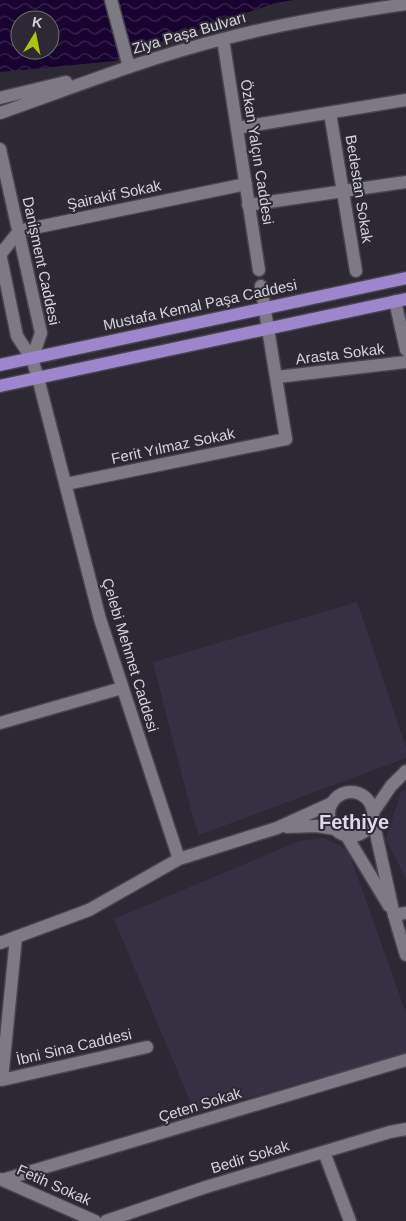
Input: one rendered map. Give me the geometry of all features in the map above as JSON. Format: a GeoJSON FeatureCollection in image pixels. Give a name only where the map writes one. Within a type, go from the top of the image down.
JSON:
{"type":"FeatureCollection","features":[{"type":"Feature","properties":{"kind":"main road","name":"Mustafa Kemal Paşa Caddesi"},"geometry":{"type":"LineString","coordinates":[[0,365],[406,278]]}},
{"type":"Feature","properties":{"kind":"main road"},"geometry":{"type":"LineString","coordinates":[[0,386],[400,300]]}},
{"type":"Feature","properties":{"kind":"street"},"geometry":{"type":"LineString","coordinates":[[111,0],[129,67]]}},
{"type":"Feature","properties":{"kind":"street","name":"Ziya Paşa Bulvarı"},"geometry":{"type":"LineString","coordinates":[[0,113],[129,67],[223,39],[325,16],[406,4]]}},
{"type":"Feature","properties":{"kind":"street","name":"Özkan Yalçın Caddesi"},"geometry":{"type":"LineString","coordinates":[[223,39],[259,270]]}},
{"type":"Feature","properties":{"kind":"street","name":"Ziya Paşa Bulvarı"},"geometry":{"type":"LineString","coordinates":[[0,98],[129,67]]}},
{"type":"Feature","properties":{"kind":"street"},"geometry":{"type":"LineString","coordinates":[[237,128],[406,100]]}},
{"type":"Feature","properties":{"kind":"street","name":"Bedestan Sokak"},"geometry":{"type":"LineString","coordinates":[[330,113],[356,271]]}},
{"type":"Feature","properties":{"kind":"street","name":"Danişment Caddesi"},"geometry":{"type":"LineString","coordinates":[[0,149],[41,333],[32,358]]}},
{"type":"Feature","properties":{"kind":"street"},"geometry":{"type":"LineString","coordinates":[[248,205],[406,182]]}},
{"type":"Feature","properties":{"kind":"street","name":"Şairakif Sokak"},"geometry":{"type":"LineString","coordinates":[[19,231],[246,184]]}},
{"type":"Feature","properties":{"kind":"street"},"geometry":{"type":"LineString","coordinates":[[19,231],[0,254],[17,336],[32,358]]}},
{"type":"Feature","properties":{"kind":"street"},"geometry":{"type":"LineString","coordinates":[[261,286],[277,377]]}},
{"type":"Feature","properties":{"kind":"street"},"geometry":{"type":"LineString","coordinates":[[400,300],[406,350]]}},
{"type":"Feature","properties":{"kind":"street","name":"Çelebi Mehmet Caddesi"},"geometry":{"type":"LineString","coordinates":[[32,358],[100,619],[178,859]]}},
{"type":"Feature","properties":{"kind":"street","name":"Arasta Sokak"},"geometry":{"type":"LineString","coordinates":[[277,377],[406,362]]}},
{"type":"Feature","properties":{"kind":"street","name":"Ferit Yılmaz Sokak"},"geometry":{"type":"LineString","coordinates":[[66,484],[286,439],[277,377]]}},
{"type":"Feature","properties":{"kind":"street"},"geometry":{"type":"LineString","coordinates":[[0,723],[122,688]]}},
{"type":"Feature","properties":{"kind":"street"},"geometry":{"type":"LineString","coordinates":[[277,828],[317,826],[360,835],[366,831],[391,786],[406,771]]}},
{"type":"Feature","properties":{"kind":"street"},"geometry":{"type":"LineString","coordinates":[[0,943],[89,910],[178,859],[277,828],[332,802],[339,795],[346,792],[361,794],[391,786]]}},
{"type":"Feature","properties":{"kind":"street"},"geometry":{"type":"LineString","coordinates":[[361,794],[372,804],[373,816],[400,914],[406,955]]}},
{"type":"Feature","properties":{"kind":"street"},"geometry":{"type":"LineString","coordinates":[[332,802],[329,814],[330,821],[341,832],[400,914]]}},
{"type":"Feature","properties":{"kind":"street","name":"İbni Sina Caddesi"},"geometry":{"type":"LineString","coordinates":[[16,937],[2,1080],[147,1047]]}},
{"type":"Feature","properties":{"kind":"street","name":"Çeten Sokak"},"geometry":{"type":"LineString","coordinates":[[1,1180],[406,1060]]}},
{"type":"Feature","properties":{"kind":"street","name":"Bedir Sokak"},"geometry":{"type":"LineString","coordinates":[[106,1221],[206,1187],[390,1132],[406,1129]]}},
{"type":"Feature","properties":{"kind":"street"},"geometry":{"type":"LineString","coordinates":[[324,1152],[350,1221]]}},
{"type":"Feature","properties":{"kind":"street","name":"Fetih Sokak"},"geometry":{"type":"LineString","coordinates":[[1,1180],[95,1221]]}},
{"type":"Feature","properties":{"kind":"shaded area"},"geometry":{"type":"Polygon","coordinates":[[[357,602],[406,747],[406,758],[199,835],[191,811],[153,662],[357,602]]]}},
{"type":"Feature","properties":{"kind":"shaded area"},"geometry":{"type":"Polygon","coordinates":[[[406,788],[406,879],[386,839],[401,792],[406,788]]]}},
{"type":"Feature","properties":{"kind":"shaded area"},"geometry":{"type":"Polygon","coordinates":[[[324,838],[348,850],[406,1013],[406,1053],[195,1113],[114,919],[299,841],[324,838]]]}},
{"type":"Feature","properties":{"kind":"water"},"geometry":{"type":"Polygon","coordinates":[[[0,0],[294,0],[275,3],[168,40],[115,61],[0,72],[0,0]]]}},
{"type":"Feature","properties":{"kind":"district","name":"Fethiye"},"geometry":{"type":"Point","coordinates":[354,822]}}]}
